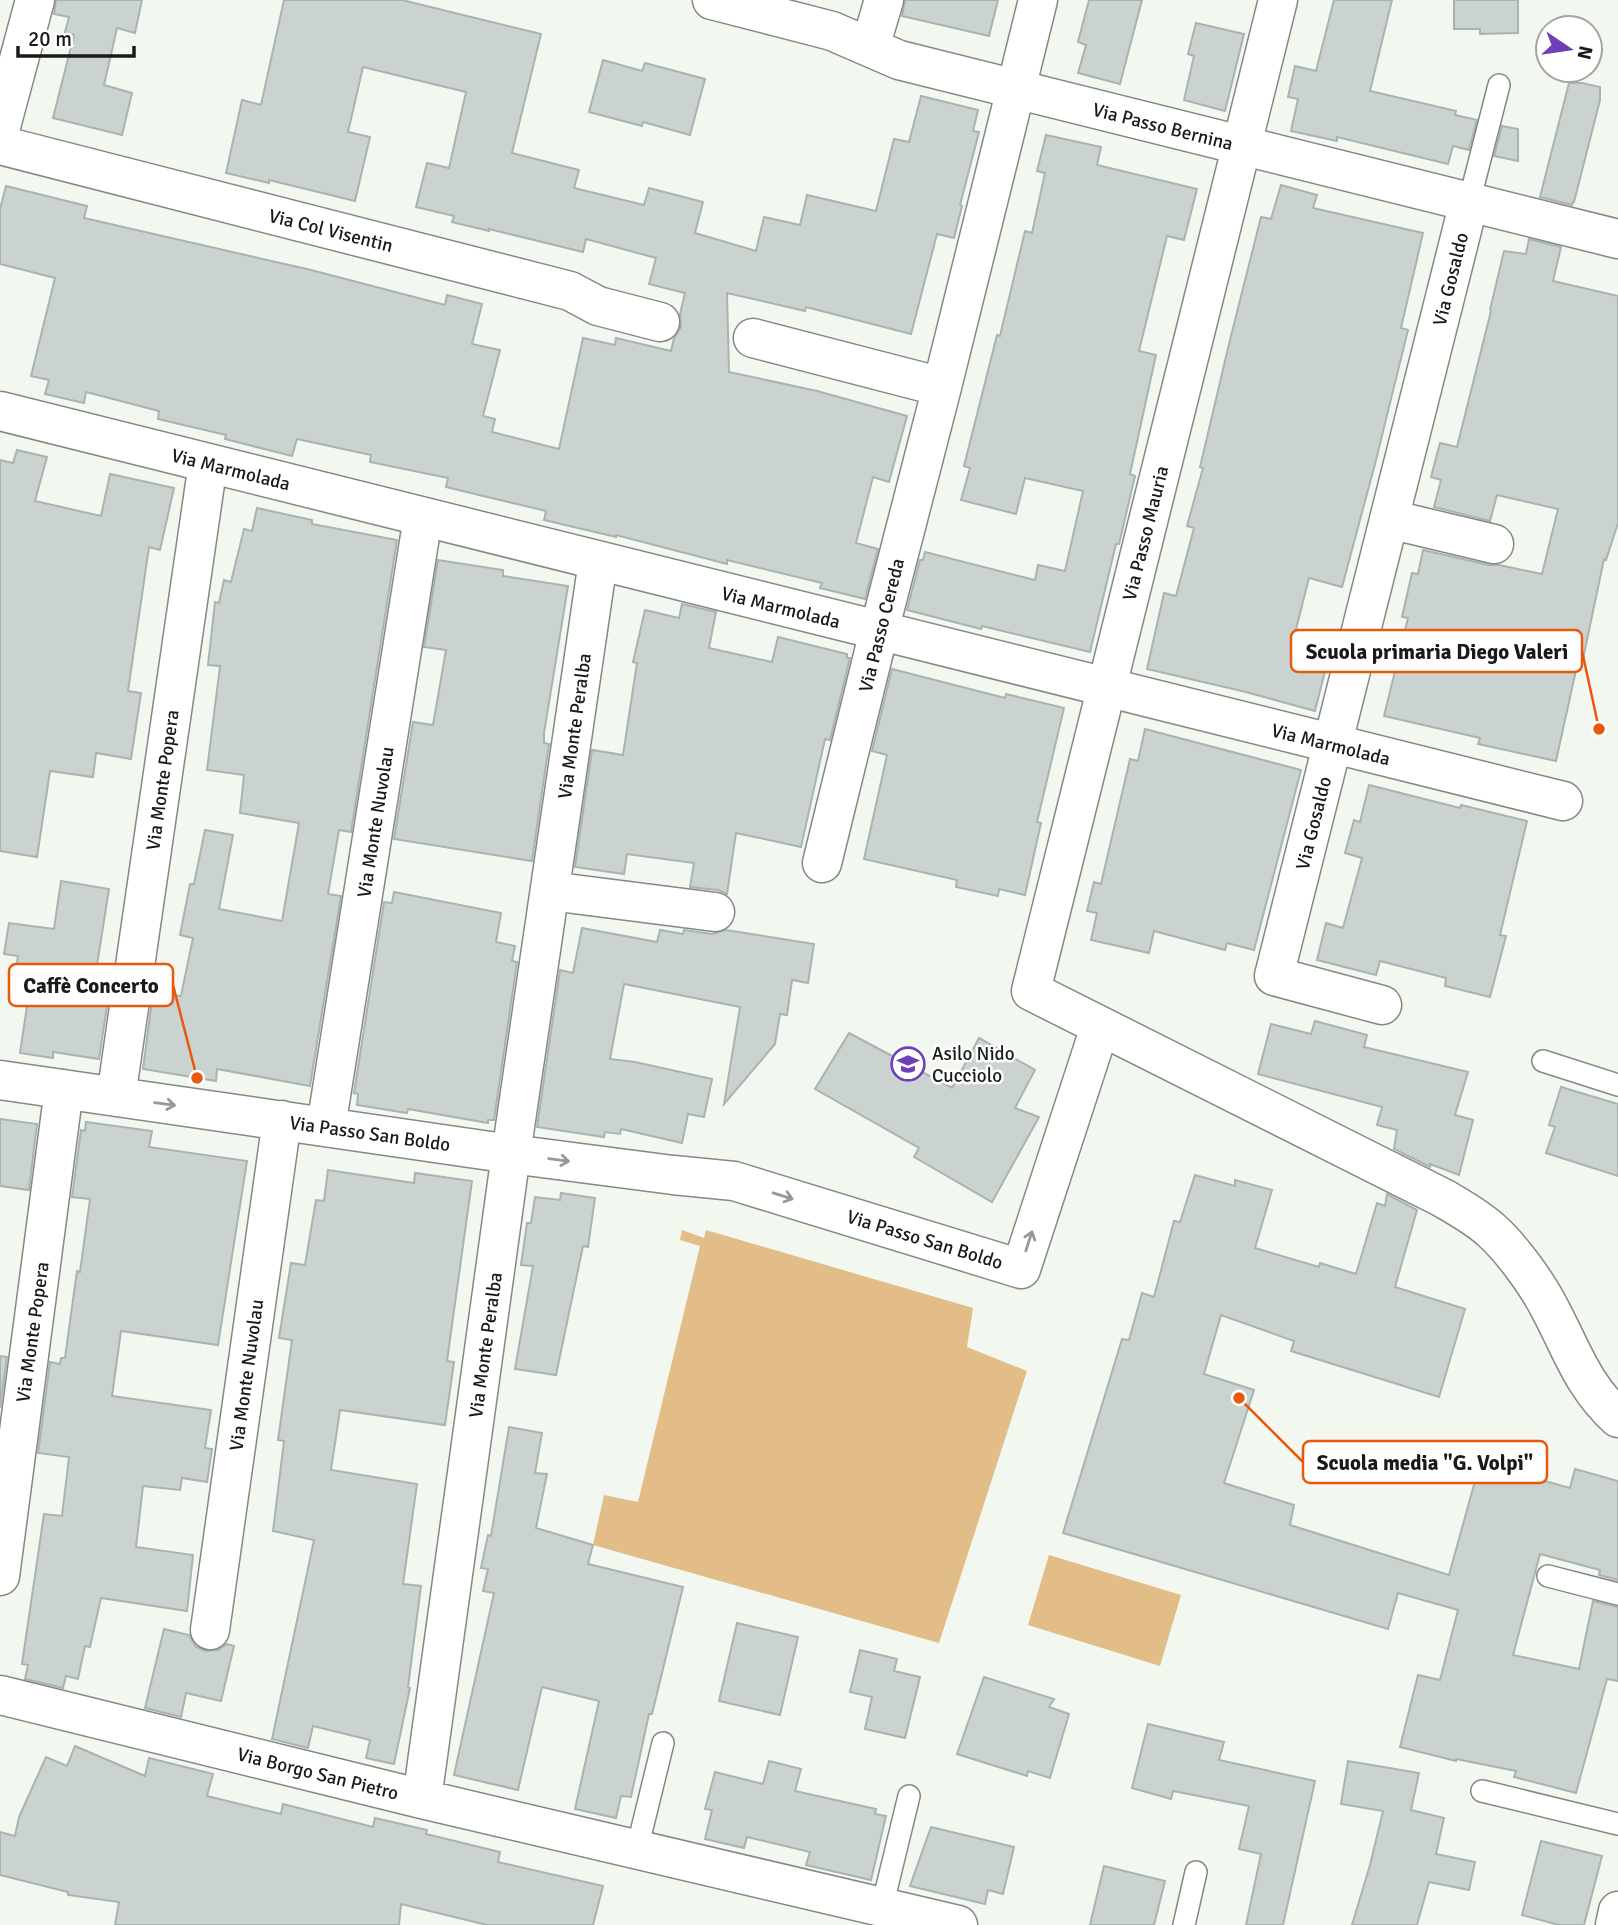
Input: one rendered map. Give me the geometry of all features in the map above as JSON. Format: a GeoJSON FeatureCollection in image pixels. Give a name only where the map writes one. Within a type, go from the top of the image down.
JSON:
{"type":"FeatureCollection","features":[{"type":"Feature","properties":{"kind":"street"},"geometry":{"type":"LineString","coordinates":[[0,130],[35,0]]}},
{"type":"Feature","properties":{"kind":"street","name":"Via Passo Bernina"},"geometry":{"type":"LineString","coordinates":[[712,0],[831,31],[899,60],[1618,239]]}},
{"type":"Feature","properties":{"kind":"street"},"geometry":{"type":"LineString","coordinates":[[870,47],[884,0]]}},
{"type":"Feature","properties":{"kind":"street","name":"Via Passo Cereda"},"geometry":{"type":"LineString","coordinates":[[822,863],[1038,0]]}},
{"type":"Feature","properties":{"kind":"street","name":"Via Passo Mauria"},"geometry":{"type":"LineString","coordinates":[[1100,1027],[1031,991],[1278,0]]}},
{"type":"Feature","properties":{"kind":"street","name":"Via Col Visentin"},"geometry":{"type":"LineString","coordinates":[[0,145],[570,291],[598,306],[660,322]]}},
{"type":"Feature","properties":{"kind":"street","name":"Via Gosaldo"},"geometry":{"type":"LineString","coordinates":[[1382,1005],[1274,976],[1469,202]]}},
{"type":"Feature","properties":{"kind":"street"},"geometry":{"type":"LineString","coordinates":[[752,338],[942,387]]}},
{"type":"Feature","properties":{"kind":"street","name":"Via Marmolada"},"geometry":{"type":"LineString","coordinates":[[0,411],[1563,801]]}},
{"type":"Feature","properties":{"kind":"street","name":"Via Monte Popera"},"geometry":{"type":"LineString","coordinates":[[116,1097],[208,463]]}},
{"type":"Feature","properties":{"kind":"street","name":"Via Monte Nuvolau"},"geometry":{"type":"LineString","coordinates":[[326,1127],[424,517]]}},
{"type":"Feature","properties":{"kind":"street"},"geometry":{"type":"LineString","coordinates":[[1389,519],[1494,544]]}},
{"type":"Feature","properties":{"kind":"street","name":"Via Monte Peralba"},"geometry":{"type":"LineString","coordinates":[[422,1799],[511,1154],[598,561]]}},
{"type":"Feature","properties":{"kind":"street"},"geometry":{"type":"LineString","coordinates":[[550,891],[715,912]]}},
{"type":"Feature","properties":{"kind":"street"},"geometry":{"type":"LineString","coordinates":[[1100,1027],[1471,1214],[1493,1232],[1528,1275],[1550,1308],[1582,1373],[1603,1404],[1618,1418]]}},
{"type":"Feature","properties":{"kind":"street","name":"Via Passo San Boldo"},"geometry":{"type":"LineString","coordinates":[[0,1080],[511,1154],[734,1181],[1021,1269],[1100,1027]]}},
{"type":"Feature","properties":{"kind":"street","name":"Via Monte Popera"},"geometry":{"type":"LineString","coordinates":[[0,1576],[64,1089]]}},
{"type":"Feature","properties":{"kind":"street","name":"Via Monte Nuvolau"},"geometry":{"type":"LineString","coordinates":[[210,1630],[282,1120]]}},
{"type":"Feature","properties":{"kind":"street","name":"Via Borgo San Pietro"},"geometry":{"type":"LineString","coordinates":[[0,1695],[422,1799],[958,1925]]}},
{"type":"Feature","properties":{"kind":"street"},"geometry":{"type":"LineString","coordinates":[[1615,1925],[1618,1911]]}},
{"type":"Feature","properties":{"kind":"lane"},"geometry":{"type":"LineString","coordinates":[[1469,202],[1499,85]]}},
{"type":"Feature","properties":{"kind":"lane"},"geometry":{"type":"LineString","coordinates":[[1543,1061],[1618,1085]]}},
{"type":"Feature","properties":{"kind":"lane"},"geometry":{"type":"LineString","coordinates":[[1548,1576],[1618,1594]]}},
{"type":"Feature","properties":{"kind":"lane"},"geometry":{"type":"LineString","coordinates":[[636,1849],[663,1743]]}},
{"type":"Feature","properties":{"kind":"lane"},"geometry":{"type":"LineString","coordinates":[[1482,1791],[1618,1825]]}},
{"type":"Feature","properties":{"kind":"lane"},"geometry":{"type":"LineString","coordinates":[[882,1907],[909,1796]]}},
{"type":"Feature","properties":{"kind":"lane"},"geometry":{"type":"LineString","coordinates":[[1184,1925],[1196,1872]]}},
{"type":"Feature","properties":{"kind":"shaded area"},"geometry":{"type":"Polygon","coordinates":[[[682,1230],[704,1238],[706,1230],[973,1308],[967,1347],[1027,1371],[939,1643],[593,1545],[604,1495],[638,1502],[700,1246],[680,1240],[682,1230]]]}},
{"type":"Feature","properties":{"kind":"shaded area"},"geometry":{"type":"Polygon","coordinates":[[[1049,1555],[1181,1595],[1160,1666],[1028,1625],[1049,1555]]]}},
{"type":"Feature","properties":{"kind":"building"},"geometry":{"type":"Polygon","coordinates":[[[56,0],[142,0],[135,33],[117,28],[104,85],[132,93],[122,135],[53,118],[74,35],[65,32],[69,17],[54,14],[56,0]]]}},
{"type":"Feature","properties":{"kind":"building"},"geometry":{"type":"Polygon","coordinates":[[[284,0],[402,0],[541,34],[512,153],[579,170],[574,188],[644,205],[649,188],[703,202],[695,233],[756,251],[764,217],[800,225],[807,195],[876,211],[894,139],[909,142],[921,96],[978,110],[973,131],[979,132],[954,238],[937,234],[911,334],[806,307],[805,311],[727,293],[729,372],[817,391],[907,416],[889,482],[873,477],[856,543],[878,549],[865,599],[820,588],[822,583],[727,560],[727,564],[616,535],[544,520],[546,511],[446,487],[448,478],[370,462],[371,455],[297,439],[292,456],[225,439],[226,435],[158,419],[159,411],[86,392],[84,403],[45,394],[49,380],[31,376],[55,278],[0,264],[0,209],[6,186],[87,206],[84,218],[311,270],[445,305],[447,295],[482,304],[472,344],[500,350],[483,416],[495,419],[492,432],[559,449],[583,338],[615,345],[616,338],[671,351],[674,338],[681,327],[680,314],[685,293],[649,284],[656,258],[586,239],[583,252],[452,222],[454,216],[416,207],[427,163],[449,168],[466,92],[363,67],[348,132],[370,137],[355,201],[269,180],[269,183],[226,173],[242,100],[261,105],[284,0]]]}},
{"type":"Feature","properties":{"kind":"building"},"geometry":{"type":"Polygon","coordinates":[[[905,0],[998,0],[989,36],[902,16],[905,0]]]}},
{"type":"Feature","properties":{"kind":"building"},"geometry":{"type":"Polygon","coordinates":[[[1089,0],[1142,0],[1120,84],[1078,73],[1086,45],[1078,42],[1089,0]]]}},
{"type":"Feature","properties":{"kind":"building"},"geometry":{"type":"Polygon","coordinates":[[[1334,0],[1392,0],[1370,91],[1456,111],[1455,115],[1477,120],[1469,150],[1453,146],[1448,164],[1337,137],[1337,141],[1291,131],[1298,99],[1288,97],[1295,66],[1316,71],[1334,0]]]}},
{"type":"Feature","properties":{"kind":"building"},"geometry":{"type":"Polygon","coordinates":[[[1454,0],[1518,0],[1518,33],[1480,34],[1480,29],[1454,29],[1454,0]]]}},
{"type":"Feature","properties":{"kind":"building"},"geometry":{"type":"Polygon","coordinates":[[[1196,23],[1244,34],[1225,111],[1184,100],[1194,56],[1188,54],[1196,23]]]}},
{"type":"Feature","properties":{"kind":"building"},"geometry":{"type":"Polygon","coordinates":[[[603,60],[642,71],[645,63],[705,79],[690,135],[643,122],[642,126],[589,112],[603,60]]]}},
{"type":"Feature","properties":{"kind":"building"},"geometry":{"type":"Polygon","coordinates":[[[1569,84],[1600,87],[1600,100],[1574,202],[1572,205],[1540,197],[1569,84]]]}},
{"type":"Feature","properties":{"kind":"building"},"geometry":{"type":"Polygon","coordinates":[[[1502,126],[1518,129],[1518,161],[1494,156],[1502,126]]]}},
{"type":"Feature","properties":{"kind":"building"},"geometry":{"type":"Polygon","coordinates":[[[1046,135],[1101,147],[1097,165],[1197,189],[1184,240],[1167,236],[1139,351],[1156,355],[1130,474],[1135,476],[1090,652],[907,610],[920,560],[923,560],[925,552],[1035,580],[1038,565],[1065,571],[1083,491],[1025,478],[1016,514],[961,500],[970,468],[964,466],[997,335],[1000,336],[1025,231],[1032,233],[1045,173],[1037,171],[1046,135]]]}},
{"type":"Feature","properties":{"kind":"building"},"geometry":{"type":"Polygon","coordinates":[[[1281,185],[1317,195],[1313,208],[1423,233],[1401,328],[1408,330],[1342,587],[1309,578],[1293,641],[1330,651],[1315,711],[1147,669],[1164,593],[1176,596],[1194,528],[1187,526],[1261,217],[1271,219],[1281,185]]]}},
{"type":"Feature","properties":{"kind":"building"},"geometry":{"type":"Polygon","coordinates":[[[1529,239],[1561,247],[1553,281],[1618,296],[1618,523],[1606,560],[1604,559],[1583,659],[1578,661],[1556,761],[1478,744],[1480,738],[1384,716],[1408,618],[1402,617],[1412,573],[1418,574],[1423,550],[1542,574],[1558,509],[1497,495],[1490,521],[1434,507],[1441,480],[1431,477],[1440,443],[1457,447],[1504,251],[1526,254],[1529,239]]]}},
{"type":"Feature","properties":{"kind":"building"},"geometry":{"type":"Polygon","coordinates":[[[17,450],[47,457],[35,501],[101,516],[110,474],[174,488],[160,550],[149,547],[128,691],[141,693],[131,759],[96,753],[93,777],[50,771],[37,857],[0,851],[0,460],[13,463],[17,450]]]}},
{"type":"Feature","properties":{"kind":"building"},"geometry":{"type":"Polygon","coordinates":[[[257,508],[312,520],[312,524],[397,540],[351,832],[339,830],[328,894],[341,896],[310,1086],[217,1069],[216,1081],[143,1069],[153,993],[181,996],[193,938],[180,935],[205,830],[233,835],[219,909],[282,921],[299,823],[240,813],[244,775],[207,770],[220,666],[208,665],[215,602],[219,603],[224,580],[231,582],[244,529],[252,531],[257,508]]]}},
{"type":"Feature","properties":{"kind":"building"},"geometry":{"type":"Polygon","coordinates":[[[438,560],[503,570],[503,576],[568,586],[544,733],[544,743],[549,744],[532,861],[394,839],[413,722],[433,725],[446,650],[424,647],[438,560]]]}},
{"type":"Feature","properties":{"kind":"building"},"geometry":{"type":"Polygon","coordinates":[[[682,604],[716,612],[709,648],[772,662],[778,637],[847,654],[847,658],[850,658],[830,740],[825,739],[801,847],[736,833],[727,894],[718,890],[690,887],[694,863],[627,854],[624,874],[575,867],[592,750],[623,755],[637,663],[633,662],[645,610],[679,618],[682,604]]]}},
{"type":"Feature","properties":{"kind":"building"},"geometry":{"type":"Polygon","coordinates":[[[892,669],[1005,698],[1006,694],[1064,708],[1037,822],[1041,823],[1025,895],[999,889],[998,896],[956,887],[957,880],[864,859],[887,755],[872,751],[892,669]]]}},
{"type":"Feature","properties":{"kind":"building"},"geometry":{"type":"Polygon","coordinates":[[[1145,729],[1301,770],[1254,950],[1227,943],[1225,950],[1154,931],[1149,953],[1091,940],[1097,913],[1087,911],[1094,882],[1101,884],[1130,759],[1138,761],[1145,729]]]}},
{"type":"Feature","properties":{"kind":"building"},"geometry":{"type":"Polygon","coordinates":[[[1369,785],[1460,808],[1461,805],[1527,821],[1500,935],[1506,936],[1490,997],[1445,986],[1446,978],[1380,961],[1376,975],[1317,960],[1326,923],[1343,928],[1362,858],[1345,853],[1354,820],[1360,822],[1369,785]]]}},
{"type":"Feature","properties":{"kind":"building"},"geometry":{"type":"Polygon","coordinates":[[[61,881],[109,889],[94,984],[110,986],[99,1059],[53,1052],[53,1058],[20,1053],[29,993],[13,990],[18,956],[4,954],[9,923],[54,929],[61,881]]]}},
{"type":"Feature","properties":{"kind":"building"},"geometry":{"type":"Polygon","coordinates":[[[394,892],[501,913],[496,942],[515,946],[512,961],[517,962],[494,1120],[488,1120],[488,1123],[408,1109],[407,1113],[357,1105],[358,1094],[354,1093],[384,902],[392,903],[394,892]]]}},
{"type":"Feature","properties":{"kind":"building"},"geometry":{"type":"Polygon","coordinates":[[[582,928],[657,942],[660,930],[683,934],[684,930],[712,934],[726,930],[814,944],[808,983],[792,980],[787,1015],[780,1014],[775,1044],[724,1104],[740,1007],[624,984],[610,1059],[712,1079],[704,1117],[688,1114],[682,1143],[621,1129],[620,1134],[605,1132],[604,1137],[537,1127],[560,970],[573,973],[582,928]]]}},
{"type":"Feature","properties":{"kind":"building"},"geometry":{"type":"Polygon","coordinates":[[[1315,1021],[1367,1035],[1364,1047],[1468,1072],[1455,1115],[1473,1120],[1459,1175],[1430,1164],[1430,1167],[1394,1149],[1397,1130],[1377,1125],[1382,1107],[1258,1074],[1271,1024],[1311,1034],[1315,1021]]]}},
{"type":"Feature","properties":{"kind":"building"},"geometry":{"type":"Polygon","coordinates":[[[849,1033],[952,1088],[979,1038],[1035,1070],[1015,1108],[1039,1117],[992,1202],[914,1157],[919,1148],[815,1089],[849,1033]]]}},
{"type":"Feature","properties":{"kind":"building"},"geometry":{"type":"Polygon","coordinates":[[[1561,1087],[1618,1104],[1618,1176],[1546,1153],[1555,1127],[1549,1125],[1561,1087]]]}},
{"type":"Feature","properties":{"kind":"building"},"geometry":{"type":"Polygon","coordinates":[[[0,1119],[37,1124],[29,1190],[0,1186],[0,1119]]]}},
{"type":"Feature","properties":{"kind":"building"},"geometry":{"type":"Polygon","coordinates":[[[86,1122],[152,1131],[149,1147],[247,1161],[218,1345],[121,1331],[112,1396],[211,1410],[205,1448],[212,1449],[207,1482],[182,1478],[180,1490],[143,1486],[136,1547],[193,1555],[187,1611],[101,1598],[90,1647],[85,1646],[78,1679],[66,1676],[63,1688],[25,1679],[28,1665],[22,1664],[44,1514],[62,1516],[69,1457],[38,1453],[50,1362],[60,1364],[61,1358],[65,1358],[77,1271],[80,1272],[90,1199],[72,1197],[81,1130],[85,1131],[86,1122]]]}},
{"type":"Feature","properties":{"kind":"building"},"geometry":{"type":"Polygon","coordinates":[[[328,1170],[414,1183],[415,1173],[472,1181],[447,1361],[454,1362],[445,1425],[340,1410],[331,1470],[417,1484],[403,1584],[421,1586],[410,1688],[394,1764],[366,1758],[370,1740],[313,1726],[308,1748],[272,1739],[314,1540],[273,1531],[284,1441],[278,1440],[292,1340],[279,1338],[291,1263],[305,1265],[316,1200],[324,1201],[328,1170]]]}},
{"type":"Feature","properties":{"kind":"building"},"geometry":{"type":"Polygon","coordinates":[[[1195,1175],[1235,1186],[1235,1180],[1272,1190],[1255,1248],[1319,1267],[1320,1263],[1356,1274],[1377,1203],[1385,1206],[1387,1194],[1417,1210],[1395,1287],[1465,1309],[1439,1397],[1291,1351],[1294,1341],[1221,1315],[1204,1374],[1254,1390],[1224,1483],[1294,1505],[1290,1525],[1449,1575],[1480,1463],[1570,1488],[1575,1469],[1618,1481],[1618,1580],[1599,1575],[1600,1570],[1540,1554],[1513,1655],[1579,1669],[1593,1601],[1618,1607],[1618,1681],[1607,1679],[1576,1793],[1514,1777],[1516,1771],[1456,1761],[1400,1747],[1418,1675],[1440,1680],[1458,1610],[1398,1593],[1388,1629],[1063,1533],[1122,1339],[1129,1340],[1142,1293],[1154,1297],[1174,1221],[1180,1222],[1195,1175]]]}},
{"type":"Feature","properties":{"kind":"building"},"geometry":{"type":"Polygon","coordinates":[[[561,1193],[595,1198],[588,1247],[583,1246],[556,1375],[515,1369],[533,1266],[521,1265],[527,1223],[531,1223],[535,1197],[560,1200],[561,1193]]]}},
{"type":"Feature","properties":{"kind":"building"},"geometry":{"type":"Polygon","coordinates":[[[0,1356],[7,1357],[0,1408],[0,1356]]]}},
{"type":"Feature","properties":{"kind":"building"},"geometry":{"type":"Polygon","coordinates":[[[509,1427],[542,1433],[535,1473],[547,1474],[536,1528],[593,1545],[588,1564],[683,1587],[652,1714],[649,1714],[631,1797],[621,1796],[616,1818],[575,1809],[599,1701],[542,1687],[518,1790],[454,1775],[494,1593],[483,1591],[488,1569],[481,1568],[488,1535],[491,1536],[509,1427]]]}},
{"type":"Feature","properties":{"kind":"building"},"geometry":{"type":"Polygon","coordinates":[[[737,1623],[798,1637],[780,1715],[719,1701],[737,1623]]]}},
{"type":"Feature","properties":{"kind":"building"},"geometry":{"type":"Polygon","coordinates":[[[164,1629],[189,1635],[196,1647],[206,1651],[218,1650],[227,1644],[234,1646],[221,1701],[186,1693],[181,1717],[145,1708],[164,1629]]]}},
{"type":"Feature","properties":{"kind":"building"},"geometry":{"type":"Polygon","coordinates":[[[860,1650],[897,1659],[894,1671],[920,1677],[905,1738],[865,1729],[872,1697],[850,1692],[860,1650]]]}},
{"type":"Feature","properties":{"kind":"building"},"geometry":{"type":"Polygon","coordinates":[[[984,1677],[1054,1699],[1049,1707],[1069,1714],[1050,1778],[1028,1771],[1027,1776],[957,1754],[984,1677]]]}},
{"type":"Feature","properties":{"kind":"building"},"geometry":{"type":"Polygon","coordinates":[[[1148,1724],[1224,1742],[1219,1760],[1315,1781],[1283,1925],[1246,1925],[1261,1854],[1239,1849],[1249,1806],[1173,1791],[1171,1799],[1132,1788],[1148,1724]]]}},
{"type":"Feature","properties":{"kind":"building"},"geometry":{"type":"Polygon","coordinates":[[[75,1746],[145,1776],[149,1758],[213,1774],[207,1796],[281,1814],[283,1804],[373,1827],[375,1818],[500,1852],[498,1862],[603,1886],[593,1925],[487,1925],[401,1904],[399,1925],[115,1925],[119,1902],[68,1895],[68,1892],[0,1875],[0,1832],[15,1836],[19,1817],[46,1757],[67,1766],[75,1746]]]}},
{"type":"Feature","properties":{"kind":"building"},"geometry":{"type":"Polygon","coordinates":[[[769,1761],[801,1769],[795,1791],[876,1809],[875,1814],[886,1816],[871,1880],[806,1865],[810,1852],[747,1837],[744,1848],[705,1839],[712,1810],[705,1809],[715,1772],[763,1784],[769,1761]]]}},
{"type":"Feature","properties":{"kind":"building"},"geometry":{"type":"Polygon","coordinates":[[[1348,1761],[1419,1773],[1411,1810],[1444,1818],[1436,1854],[1475,1862],[1469,1890],[1429,1882],[1417,1925],[1352,1925],[1383,1811],[1341,1804],[1348,1761]]]}},
{"type":"Feature","properties":{"kind":"building"},"geometry":{"type":"Polygon","coordinates":[[[931,1827],[1014,1847],[1003,1894],[988,1890],[985,1904],[910,1886],[931,1827]]]}},
{"type":"Feature","properties":{"kind":"building"},"geometry":{"type":"Polygon","coordinates":[[[1541,1841],[1602,1856],[1584,1925],[1559,1925],[1522,1915],[1541,1841]]]}},
{"type":"Feature","properties":{"kind":"building"},"geometry":{"type":"Polygon","coordinates":[[[1104,1866],[1165,1881],[1154,1925],[1090,1925],[1104,1866]]]}},
{"type":"Feature","properties":{"kind":"place","name":"Scuola primaria Diego Valeri"},"geometry":{"type":"Point","coordinates":[1599,729]}},
{"type":"Feature","properties":{"kind":"place","name":"Asilo Nido Cucciolo"},"geometry":{"type":"Point","coordinates":[908,1064]}},
{"type":"Feature","properties":{"kind":"place","name":"Caffè Concerto"},"geometry":{"type":"Point","coordinates":[197,1078]}},
{"type":"Feature","properties":{"kind":"place","name":"Scuola media \"G. Volpi\""},"geometry":{"type":"Point","coordinates":[1239,1398]}}]}
